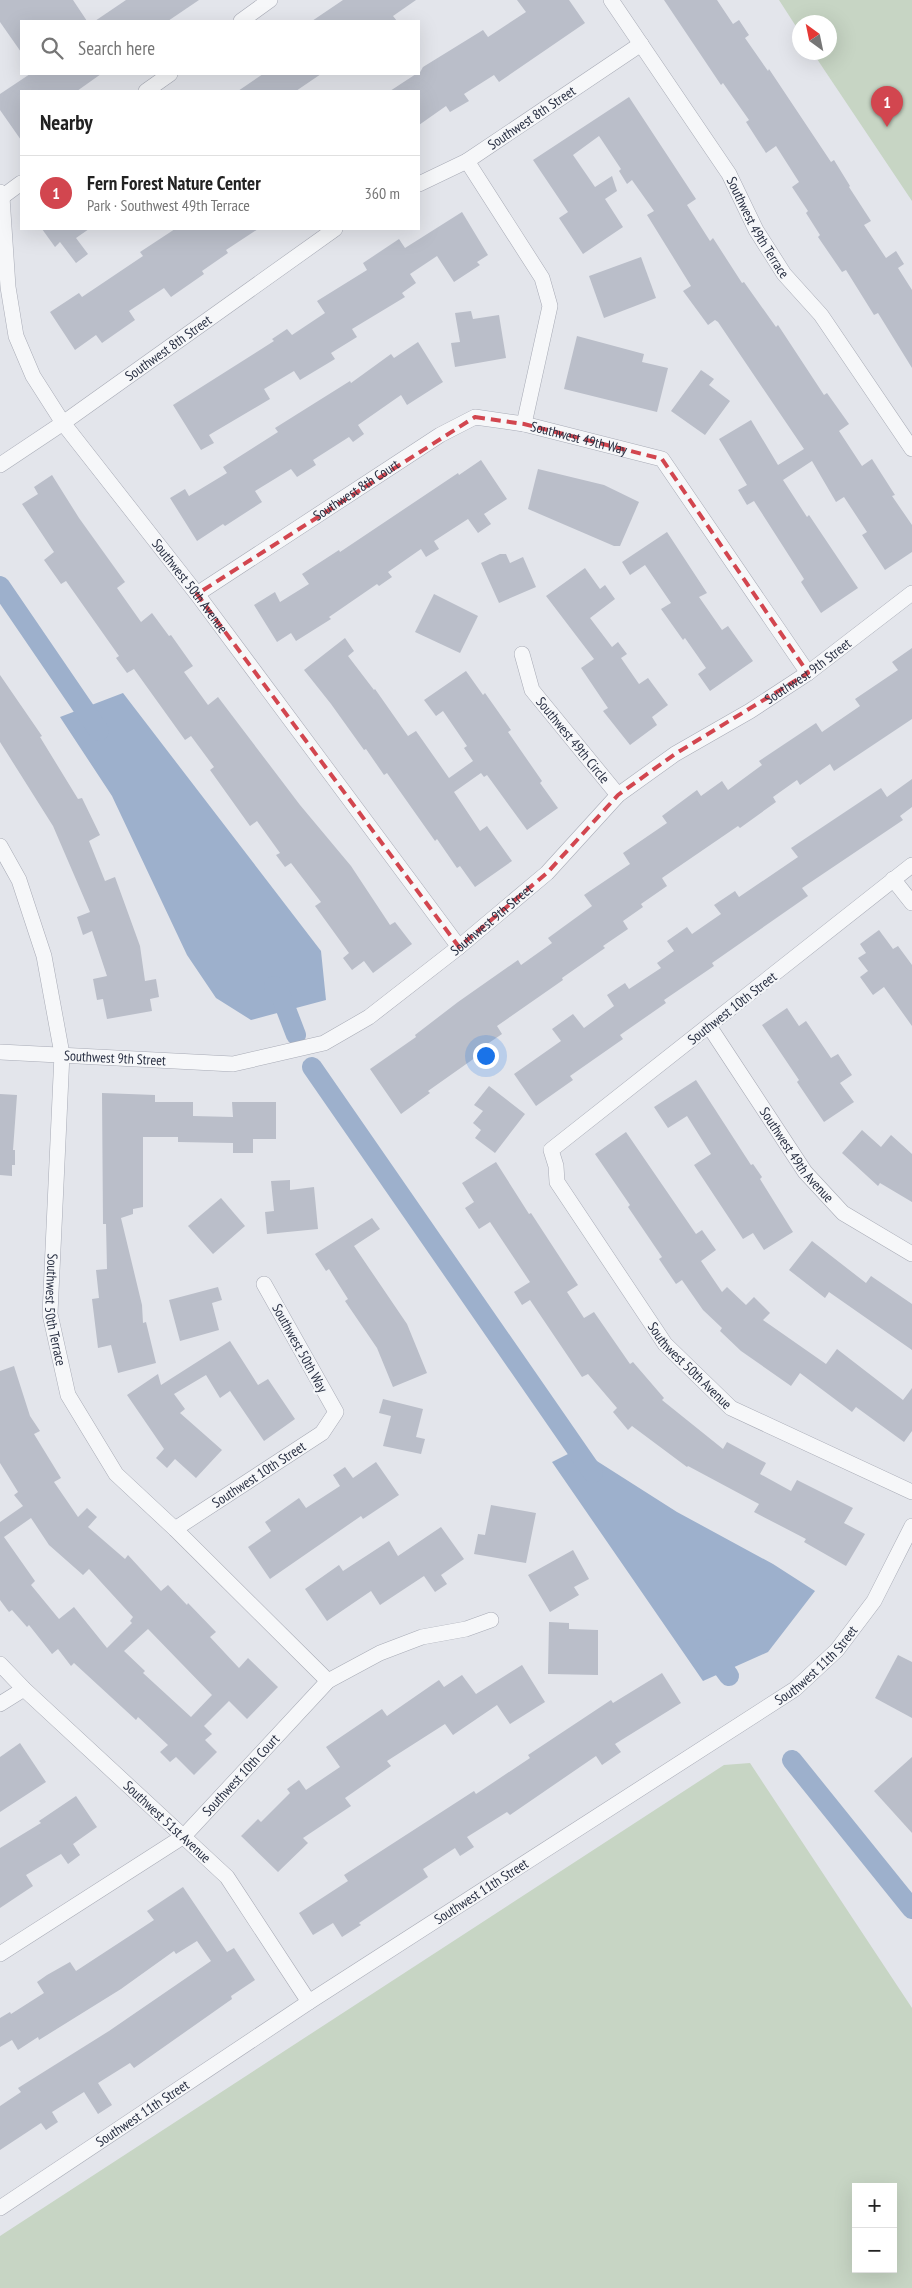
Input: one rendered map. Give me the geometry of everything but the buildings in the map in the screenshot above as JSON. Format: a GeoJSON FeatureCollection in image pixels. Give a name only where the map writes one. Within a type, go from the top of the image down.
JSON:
{"type":"FeatureCollection","features":[{"type":"Feature","properties":{"kind":"street"},"geometry":{"type":"LineString","coordinates":[[242,20],[270,0]]}},
{"type":"Feature","properties":{"kind":"street","name":"Southwest 49th Terrace"},"geometry":{"type":"LineString","coordinates":[[611,0],[729,174],[756,230],[784,274],[821,315],[912,449]]}},
{"type":"Feature","properties":{"kind":"street","name":"Southwest 8th Street"},"geometry":{"type":"LineString","coordinates":[[420,184],[467,161],[641,44]]}},
{"type":"Feature","properties":{"kind":"street"},"geometry":{"type":"LineString","coordinates":[[147,90],[169,75]]}},
{"type":"Feature","properties":{"kind":"street","name":"Southwest 49th Way"},"geometry":{"type":"LineString","coordinates":[[467,161],[542,278],[550,306],[524,424],[662,459],[808,673]]}},
{"type":"Feature","properties":{"kind":"street"},"geometry":{"type":"LineString","coordinates":[[1,195],[20,184]]}},
{"type":"Feature","properties":{"kind":"street","name":"Southwest 50th Avenue"},"geometry":{"type":"LineString","coordinates":[[1,195],[8,287],[16,336],[33,376],[63,423],[197,594],[459,947]]}},
{"type":"Feature","properties":{"kind":"street","name":"Southwest 8th Street"},"geometry":{"type":"LineString","coordinates":[[0,465],[63,423],[334,230]]}},
{"type":"Feature","properties":{"kind":"street","name":"Southwest 8th Court"},"geometry":{"type":"LineString","coordinates":[[197,594],[440,435],[475,416],[524,424]]}},
{"type":"Feature","properties":{"kind":"street","name":"Southwest 9th Street"},"geometry":{"type":"LineString","coordinates":[[0,1052],[233,1064],[324,1043],[369,1017],[459,947],[547,873],[618,795],[676,754],[808,673],[912,593]]}},
{"type":"Feature","properties":{"kind":"street","name":"Southwest 49th Circle"},"geometry":{"type":"LineString","coordinates":[[522,654],[532,690],[618,795]]}},
{"type":"Feature","properties":{"kind":"street","name":"Southwest 50th Terrace"},"geometry":{"type":"LineString","coordinates":[[0,846],[19,880],[44,956],[62,1054],[50,1314],[68,1395],[116,1474],[175,1528],[328,1681]]}},
{"type":"Feature","properties":{"kind":"street","name":"Southwest 10th Street"},"geometry":{"type":"LineString","coordinates":[[551,1150],[912,865]]}},
{"type":"Feature","properties":{"kind":"street"},"geometry":{"type":"LineString","coordinates":[[893,879],[912,903]]}},
{"type":"Feature","properties":{"kind":"street","name":"Southwest 49th Avenue"},"geometry":{"type":"LineString","coordinates":[[709,1026],[805,1172],[843,1213],[912,1254]]}},
{"type":"Feature","properties":{"kind":"street","name":"Southwest 50th Avenue"},"geometry":{"type":"LineString","coordinates":[[551,1150],[556,1166],[557,1182],[665,1344],[731,1408],[912,1492]]}},
{"type":"Feature","properties":{"kind":"street","name":"Southwest 50th Way"},"geometry":{"type":"LineString","coordinates":[[264,1284],[336,1412]]}},
{"type":"Feature","properties":{"kind":"street","name":"Southwest 10th Street"},"geometry":{"type":"LineString","coordinates":[[175,1528],[322,1432],[336,1412]]}},
{"type":"Feature","properties":{"kind":"street","name":"Southwest 11th Street"},"geometry":{"type":"LineString","coordinates":[[0,2208],[309,2002],[795,1688],[837,1650],[874,1601],[912,1526]]}},
{"type":"Feature","properties":{"kind":"street","name":"Southwest 10th Court"},"geometry":{"type":"LineString","coordinates":[[0,1954],[184,1836],[328,1681],[380,1653],[422,1637],[466,1629],[491,1620]]}},
{"type":"Feature","properties":{"kind":"street","name":"Southwest 51st Avenue"},"geometry":{"type":"LineString","coordinates":[[0,1664],[24,1689],[226,1877],[309,2002]]}},
{"type":"Feature","properties":{"kind":"street"},"geometry":{"type":"LineString","coordinates":[[0,1704],[24,1689]]}},
{"type":"Feature","properties":{"kind":"highlighted area"},"geometry":{"type":"Polygon","coordinates":[[[475,417],[524,424],[662,459],[808,673],[675,754],[618,795],[547,873],[459,947],[197,594],[475,417]]]}},
{"type":"Feature","properties":{"kind":"green space"},"geometry":{"type":"Polygon","coordinates":[[[779,0],[912,0],[912,201],[818,60],[837,60],[837,15],[792,15],[792,20],[779,0]]]}},
{"type":"Feature","properties":{"kind":"green space"},"geometry":{"type":"Polygon","coordinates":[[[750,1763],[912,2008],[912,2288],[0,2288],[0,2236],[724,1765],[750,1763]]]}},
{"type":"Feature","properties":{"kind":"water"},"geometry":{"type":"Polygon","coordinates":[[[123,693],[321,951],[326,1000],[251,1020],[216,998],[187,955],[112,796],[60,717],[123,693]]]}},
{"type":"Feature","properties":{"kind":"water"},"geometry":{"type":"Polygon","coordinates":[[[578,1449],[677,1512],[773,1564],[815,1591],[768,1652],[703,1681],[552,1462],[578,1449]]]}},
{"type":"Feature","properties":{"kind":"waterway"},"geometry":{"type":"LineString","coordinates":[[0,586],[99,731]]}},
{"type":"Feature","properties":{"kind":"waterway"},"geometry":{"type":"LineString","coordinates":[[274,986],[281,996],[296,1035]]}},
{"type":"Feature","properties":{"kind":"waterway"},"geometry":{"type":"LineString","coordinates":[[312,1067],[593,1473]]}},
{"type":"Feature","properties":{"kind":"waterway"},"geometry":{"type":"LineString","coordinates":[[709,1649],[729,1676]]}},
{"type":"Feature","properties":{"kind":"waterway"},"geometry":{"type":"LineString","coordinates":[[792,1760],[912,1909]]}},
{"type":"Feature","properties":{"kind":"place","name":"Fern Forest Nature Center"},"geometry":{"type":"Point","coordinates":[887,127]}}]}
